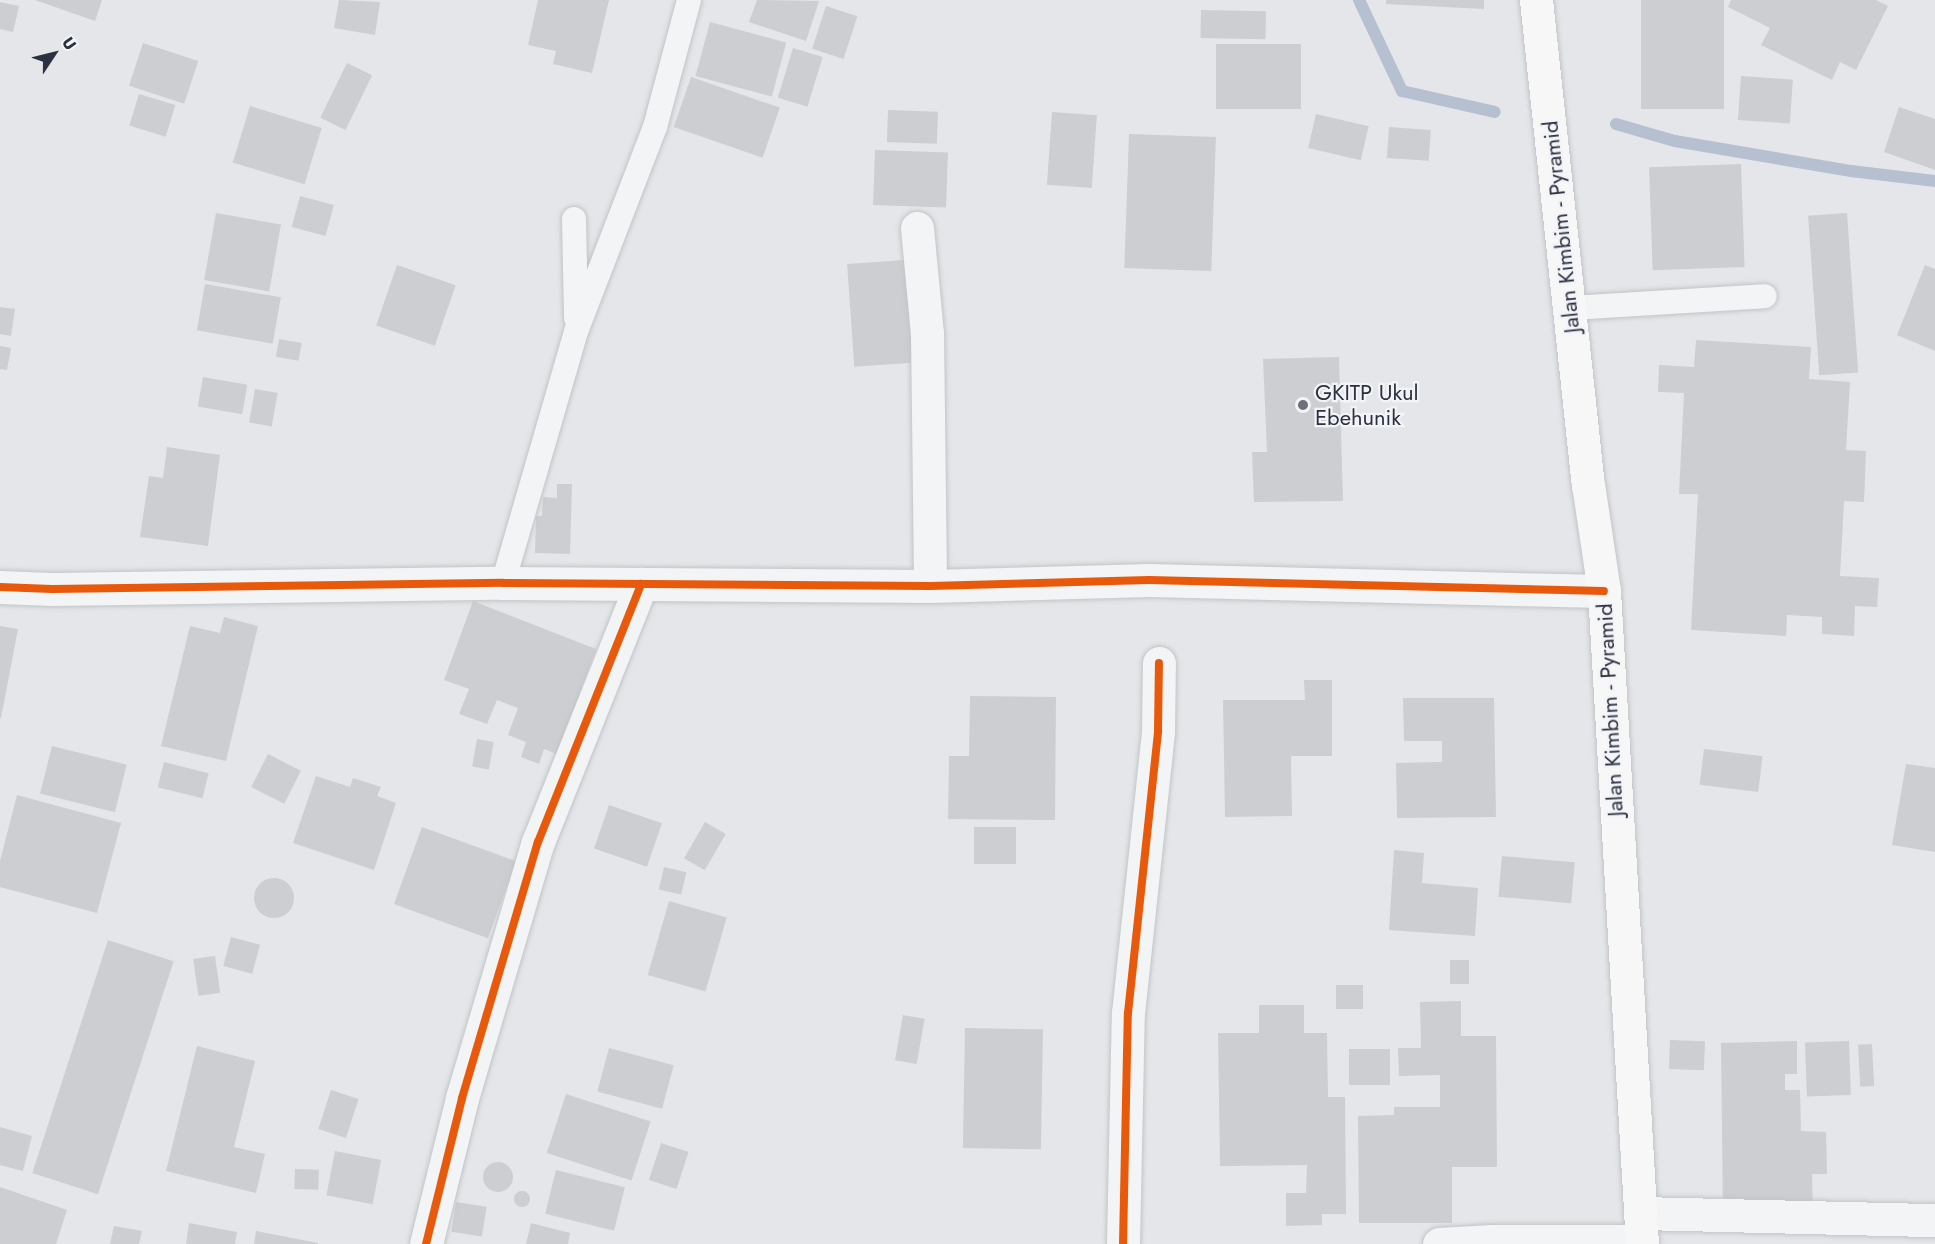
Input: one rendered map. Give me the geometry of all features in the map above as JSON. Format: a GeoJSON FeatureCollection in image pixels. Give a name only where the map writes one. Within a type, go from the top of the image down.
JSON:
{"type":"FeatureCollection","features":[{"type":"Feature","properties":{"kind":"highway","name":"Jalan Kimbim - Pyramid"},"geometry":{"type":"LineString","coordinates":[[1536,0],[1571,308],[1588,484],[1604,591],[1642,1233]]}},
{"type":"Feature","properties":{"kind":"street"},"geometry":{"type":"LineString","coordinates":[[917,228],[927,333],[930,586]]}},
{"type":"Feature","properties":{"kind":"street"},"geometry":{"type":"LineString","coordinates":[[0,587],[52,589],[503,583],[930,586],[1149,580],[1604,591]]}},
{"type":"Feature","properties":{"kind":"street"},"geometry":{"type":"LineString","coordinates":[[426,1244],[462,1098],[538,842],[641,584]]}},
{"type":"Feature","properties":{"kind":"street"},"geometry":{"type":"LineString","coordinates":[[1123,1244],[1128,1013],[1158,731],[1159,663]]}},
{"type":"Feature","properties":{"kind":"street"},"geometry":{"type":"LineString","coordinates":[[1439,1244],[1935,1220]]}},
{"type":"Feature","properties":{"kind":"lane"},"geometry":{"type":"LineString","coordinates":[[503,583],[576,329],[655,128],[689,0]]}},
{"type":"Feature","properties":{"kind":"lane"},"geometry":{"type":"LineString","coordinates":[[574,219],[576,329]]}},
{"type":"Feature","properties":{"kind":"lane"},"geometry":{"type":"LineString","coordinates":[[1571,308],[1765,296]]}},
{"type":"Feature","properties":{"kind":"building"},"geometry":{"type":"Polygon","coordinates":[[[35,0],[102,0],[95,21],[35,0]]]}},
{"type":"Feature","properties":{"kind":"building"},"geometry":{"type":"Polygon","coordinates":[[[339,0],[380,2],[375,35],[334,28],[339,0]]]}},
{"type":"Feature","properties":{"kind":"building"},"geometry":{"type":"Polygon","coordinates":[[[538,0],[609,0],[592,73],[553,64],[556,51],[528,45],[538,0]]]}},
{"type":"Feature","properties":{"kind":"building"},"geometry":{"type":"Polygon","coordinates":[[[757,0],[819,1],[806,41],[749,22],[757,0]]]}},
{"type":"Feature","properties":{"kind":"building"},"geometry":{"type":"Polygon","coordinates":[[[1386,0],[1484,0],[1484,9],[1386,4],[1386,0]]]}},
{"type":"Feature","properties":{"kind":"building"},"geometry":{"type":"Polygon","coordinates":[[[1641,0],[1724,0],[1724,109],[1641,109],[1641,0]]]}},
{"type":"Feature","properties":{"kind":"building"},"geometry":{"type":"Polygon","coordinates":[[[1731,0],[1876,0],[1888,6],[1856,70],[1840,62],[1832,80],[1761,45],[1770,28],[1728,7],[1731,0]]]}},
{"type":"Feature","properties":{"kind":"building"},"geometry":{"type":"Polygon","coordinates":[[[0,2],[19,6],[13,32],[0,29],[0,2]]]}},
{"type":"Feature","properties":{"kind":"building"},"geometry":{"type":"Polygon","coordinates":[[[826,6],[857,16],[843,59],[812,49],[826,6]]]}},
{"type":"Feature","properties":{"kind":"building"},"geometry":{"type":"Polygon","coordinates":[[[1201,10],[1266,11],[1266,39],[1201,38],[1201,10]]]}},
{"type":"Feature","properties":{"kind":"building"},"geometry":{"type":"Polygon","coordinates":[[[710,22],[786,42],[772,97],[696,76],[710,22]]]}},
{"type":"Feature","properties":{"kind":"building"},"geometry":{"type":"Polygon","coordinates":[[[143,43],[198,61],[184,104],[129,86],[143,43]]]}},
{"type":"Feature","properties":{"kind":"building"},"geometry":{"type":"Polygon","coordinates":[[[1216,44],[1301,44],[1301,109],[1216,109],[1216,44]]]}},
{"type":"Feature","properties":{"kind":"building"},"geometry":{"type":"Polygon","coordinates":[[[793,48],[823,57],[807,107],[778,98],[793,48]]]}},
{"type":"Feature","properties":{"kind":"building"},"geometry":{"type":"Polygon","coordinates":[[[347,63],[372,75],[345,130],[320,118],[347,63]]]}},
{"type":"Feature","properties":{"kind":"building"},"geometry":{"type":"Polygon","coordinates":[[[1741,76],[1793,80],[1790,124],[1738,120],[1741,76]]]}},
{"type":"Feature","properties":{"kind":"building"},"geometry":{"type":"Polygon","coordinates":[[[691,77],[780,108],[763,158],[674,127],[691,77]]]}},
{"type":"Feature","properties":{"kind":"building"},"geometry":{"type":"Polygon","coordinates":[[[139,94],[175,105],[166,137],[129,126],[139,94]]]}},
{"type":"Feature","properties":{"kind":"building"},"geometry":{"type":"Polygon","coordinates":[[[250,106],[322,128],[304,184],[233,162],[250,106]]]}},
{"type":"Feature","properties":{"kind":"building"},"geometry":{"type":"Polygon","coordinates":[[[1899,107],[1935,119],[1935,170],[1884,152],[1899,107]]]}},
{"type":"Feature","properties":{"kind":"building"},"geometry":{"type":"Polygon","coordinates":[[[888,110],[938,112],[937,144],[887,142],[888,110]]]}},
{"type":"Feature","properties":{"kind":"building"},"geometry":{"type":"Polygon","coordinates":[[[1052,112],[1097,115],[1092,188],[1047,185],[1052,112]]]}},
{"type":"Feature","properties":{"kind":"building"},"geometry":{"type":"Polygon","coordinates":[[[1316,114],[1369,126],[1361,160],[1308,148],[1316,114]]]}},
{"type":"Feature","properties":{"kind":"building"},"geometry":{"type":"Polygon","coordinates":[[[1389,127],[1431,130],[1429,161],[1387,158],[1389,127]]]}},
{"type":"Feature","properties":{"kind":"building"},"geometry":{"type":"Polygon","coordinates":[[[1129,134],[1216,137],[1211,271],[1124,268],[1129,134]]]}},
{"type":"Feature","properties":{"kind":"building"},"geometry":{"type":"Polygon","coordinates":[[[875,150],[948,153],[946,208],[873,205],[875,150]]]}},
{"type":"Feature","properties":{"kind":"building"},"geometry":{"type":"Polygon","coordinates":[[[1741,164],[1745,267],[1653,270],[1649,167],[1741,164]]]}},
{"type":"Feature","properties":{"kind":"building"},"geometry":{"type":"Polygon","coordinates":[[[300,196],[334,205],[326,236],[292,227],[300,196]]]}},
{"type":"Feature","properties":{"kind":"building"},"geometry":{"type":"Polygon","coordinates":[[[216,213],[281,224],[269,291],[204,280],[216,213]]]}},
{"type":"Feature","properties":{"kind":"building"},"geometry":{"type":"Polygon","coordinates":[[[1847,213],[1858,373],[1819,375],[1808,216],[1847,213]]]}},
{"type":"Feature","properties":{"kind":"building"},"geometry":{"type":"Polygon","coordinates":[[[905,260],[912,363],[854,367],[847,264],[905,260]]]}},
{"type":"Feature","properties":{"kind":"building"},"geometry":{"type":"Polygon","coordinates":[[[397,265],[456,285],[435,346],[376,326],[397,265]]]}},
{"type":"Feature","properties":{"kind":"building"},"geometry":{"type":"Polygon","coordinates":[[[1925,265],[1935,269],[1935,351],[1897,335],[1925,265]]]}},
{"type":"Feature","properties":{"kind":"building"},"geometry":{"type":"Polygon","coordinates":[[[205,284],[281,297],[273,344],[197,330],[205,284]]]}},
{"type":"Feature","properties":{"kind":"building"},"geometry":{"type":"Polygon","coordinates":[[[0,307],[15,309],[11,336],[0,334],[0,307]]]}},
{"type":"Feature","properties":{"kind":"building"},"geometry":{"type":"Polygon","coordinates":[[[279,339],[302,343],[299,361],[276,357],[279,339]]]}},
{"type":"Feature","properties":{"kind":"building"},"geometry":{"type":"Polygon","coordinates":[[[1696,340],[1811,347],[1809,379],[1850,382],[1846,450],[1866,451],[1864,502],[1844,501],[1840,576],[1879,578],[1877,607],[1855,606],[1854,636],[1822,634],[1822,617],[1787,615],[1786,636],[1691,630],[1698,494],[1679,494],[1684,393],[1658,392],[1659,365],[1694,367],[1696,340]]]}},
{"type":"Feature","properties":{"kind":"building"},"geometry":{"type":"Polygon","coordinates":[[[0,346],[11,348],[7,370],[0,369],[0,346]]]}},
{"type":"Feature","properties":{"kind":"building","name":"GKITP Ukul Ebehunik"},"geometry":{"type":"Polygon","coordinates":[[[1339,357],[1343,501],[1254,502],[1252,452],[1267,452],[1263,359],[1339,357]]]}},
{"type":"Feature","properties":{"kind":"building"},"geometry":{"type":"Polygon","coordinates":[[[203,377],[247,385],[242,414],[198,407],[203,377]]]}},
{"type":"Feature","properties":{"kind":"building"},"geometry":{"type":"Polygon","coordinates":[[[255,389],[278,393],[272,426],[249,422],[255,389]]]}},
{"type":"Feature","properties":{"kind":"building"},"geometry":{"type":"Polygon","coordinates":[[[167,447],[220,455],[208,546],[140,537],[149,476],[163,478],[167,447]]]}},
{"type":"Feature","properties":{"kind":"building"},"geometry":{"type":"Polygon","coordinates":[[[557,484],[572,484],[570,554],[535,553],[536,516],[542,516],[543,497],[557,498],[557,484]]]}},
{"type":"Feature","properties":{"kind":"building"},"geometry":{"type":"Polygon","coordinates":[[[473,601],[596,649],[557,754],[544,749],[539,764],[521,757],[526,742],[508,735],[518,708],[497,700],[487,724],[459,714],[469,689],[444,680],[473,601]]]}},
{"type":"Feature","properties":{"kind":"building"},"geometry":{"type":"Polygon","coordinates":[[[224,617],[258,626],[226,761],[161,746],[190,626],[220,633],[224,617]]]}},
{"type":"Feature","properties":{"kind":"building"},"geometry":{"type":"Polygon","coordinates":[[[0,626],[18,629],[1,718],[0,718],[0,626]]]}},
{"type":"Feature","properties":{"kind":"building"},"geometry":{"type":"Polygon","coordinates":[[[1304,680],[1332,680],[1332,756],[1291,756],[1292,816],[1225,817],[1223,700],[1305,700],[1304,680]]]}},
{"type":"Feature","properties":{"kind":"building"},"geometry":{"type":"Polygon","coordinates":[[[970,696],[1056,697],[1055,820],[948,819],[949,756],[969,756],[970,696]]]}},
{"type":"Feature","properties":{"kind":"building"},"geometry":{"type":"Polygon","coordinates":[[[1403,698],[1494,698],[1496,817],[1397,818],[1396,763],[1442,762],[1442,741],[1404,741],[1403,698]]]}},
{"type":"Feature","properties":{"kind":"building"},"geometry":{"type":"Polygon","coordinates":[[[477,739],[494,742],[489,770],[472,767],[477,739]]]}},
{"type":"Feature","properties":{"kind":"building"},"geometry":{"type":"Polygon","coordinates":[[[52,746],[127,765],[115,812],[40,794],[52,746]]]}},
{"type":"Feature","properties":{"kind":"building"},"geometry":{"type":"Polygon","coordinates":[[[1704,749],[1763,756],[1758,792],[1700,785],[1704,749]]]}},
{"type":"Feature","properties":{"kind":"building"},"geometry":{"type":"Polygon","coordinates":[[[268,754],[301,771],[284,804],[251,787],[268,754]]]}},
{"type":"Feature","properties":{"kind":"building"},"geometry":{"type":"Polygon","coordinates":[[[164,762],[209,773],[202,798],[158,787],[164,762]]]}},
{"type":"Feature","properties":{"kind":"building"},"geometry":{"type":"Polygon","coordinates":[[[1906,764],[1935,768],[1935,852],[1892,845],[1906,764]]]}},
{"type":"Feature","properties":{"kind":"building"},"geometry":{"type":"Polygon","coordinates":[[[316,776],[350,787],[353,778],[381,787],[377,796],[396,803],[374,870],[293,843],[316,776]]]}},
{"type":"Feature","properties":{"kind":"building"},"geometry":{"type":"Polygon","coordinates":[[[17,795],[121,823],[97,913],[0,887],[0,861],[17,795]]]}},
{"type":"Feature","properties":{"kind":"building"},"geometry":{"type":"Polygon","coordinates":[[[609,805],[662,823],[647,867],[594,848],[609,805]]]}},
{"type":"Feature","properties":{"kind":"building"},"geometry":{"type":"Polygon","coordinates":[[[705,822],[726,834],[705,870],[684,858],[705,822]]]}},
{"type":"Feature","properties":{"kind":"building"},"geometry":{"type":"Polygon","coordinates":[[[422,827],[516,861],[488,938],[394,904],[422,827]]]}},
{"type":"Feature","properties":{"kind":"building"},"geometry":{"type":"Polygon","coordinates":[[[974,827],[1016,827],[1016,864],[974,864],[974,827]]]}},
{"type":"Feature","properties":{"kind":"building"},"geometry":{"type":"Polygon","coordinates":[[[1394,850],[1424,853],[1422,883],[1478,888],[1475,936],[1389,930],[1394,850]]]}},
{"type":"Feature","properties":{"kind":"building"},"geometry":{"type":"Polygon","coordinates":[[[1502,856],[1575,862],[1571,903],[1498,897],[1502,856]]]}},
{"type":"Feature","properties":{"kind":"building"},"geometry":{"type":"Polygon","coordinates":[[[664,867],[686,872],[681,895],[659,889],[664,867]]]}},
{"type":"Feature","properties":{"kind":"building"},"geometry":{"type":"Polygon","coordinates":[[[274,878],[288,884],[294,898],[288,912],[274,918],[260,912],[254,898],[260,884],[274,878]]]}},
{"type":"Feature","properties":{"kind":"building"},"geometry":{"type":"Polygon","coordinates":[[[669,901],[727,918],[705,992],[648,975],[669,901]]]}},
{"type":"Feature","properties":{"kind":"building"},"geometry":{"type":"Polygon","coordinates":[[[231,937],[260,945],[252,974],[223,966],[231,937]]]}},
{"type":"Feature","properties":{"kind":"building"},"geometry":{"type":"Polygon","coordinates":[[[108,940],[174,961],[98,1194],[32,1173],[108,940]]]}},
{"type":"Feature","properties":{"kind":"building"},"geometry":{"type":"Polygon","coordinates":[[[215,956],[220,993],[198,996],[193,959],[215,956]]]}},
{"type":"Feature","properties":{"kind":"building"},"geometry":{"type":"Polygon","coordinates":[[[1450,960],[1469,960],[1469,984],[1450,984],[1450,960]]]}},
{"type":"Feature","properties":{"kind":"building"},"geometry":{"type":"Polygon","coordinates":[[[1336,985],[1363,985],[1363,1009],[1336,1009],[1336,985]]]}},
{"type":"Feature","properties":{"kind":"building"},"geometry":{"type":"Polygon","coordinates":[[[1461,1001],[1461,1036],[1496,1036],[1497,1167],[1452,1167],[1452,1223],[1359,1223],[1358,1116],[1394,1115],[1394,1107],[1440,1107],[1440,1075],[1399,1076],[1398,1048],[1421,1048],[1420,1002],[1461,1001]]]}},
{"type":"Feature","properties":{"kind":"building"},"geometry":{"type":"Polygon","coordinates":[[[1259,1005],[1304,1005],[1304,1033],[1327,1033],[1328,1097],[1345,1097],[1346,1214],[1322,1214],[1322,1225],[1286,1226],[1286,1193],[1306,1193],[1307,1165],[1220,1166],[1218,1033],[1259,1033],[1259,1005]]]}},
{"type":"Feature","properties":{"kind":"building"},"geometry":{"type":"Polygon","coordinates":[[[903,1015],[925,1019],[917,1064],[895,1060],[903,1015]]]}},
{"type":"Feature","properties":{"kind":"building"},"geometry":{"type":"Polygon","coordinates":[[[965,1028],[1043,1029],[1041,1149],[963,1148],[965,1028]]]}},
{"type":"Feature","properties":{"kind":"building"},"geometry":{"type":"Polygon","coordinates":[[[1670,1040],[1705,1041],[1704,1070],[1669,1069],[1670,1040]]]}},
{"type":"Feature","properties":{"kind":"building"},"geometry":{"type":"Polygon","coordinates":[[[1797,1041],[1797,1074],[1785,1074],[1785,1090],[1800,1090],[1801,1131],[1826,1132],[1827,1174],[1812,1174],[1813,1214],[1723,1215],[1721,1043],[1797,1041]]]}},
{"type":"Feature","properties":{"kind":"building"},"geometry":{"type":"Polygon","coordinates":[[[1849,1041],[1851,1095],[1807,1097],[1805,1043],[1849,1041]]]}},
{"type":"Feature","properties":{"kind":"building"},"geometry":{"type":"Polygon","coordinates":[[[1872,1044],[1874,1086],[1860,1087],[1858,1045],[1872,1044]]]}},
{"type":"Feature","properties":{"kind":"building"},"geometry":{"type":"Polygon","coordinates":[[[197,1046],[255,1061],[234,1147],[265,1154],[256,1193],[166,1171],[197,1046]]]}},
{"type":"Feature","properties":{"kind":"building"},"geometry":{"type":"Polygon","coordinates":[[[609,1048],[674,1065],[662,1109],[597,1091],[609,1048]]]}},
{"type":"Feature","properties":{"kind":"building"},"geometry":{"type":"Polygon","coordinates":[[[1349,1049],[1390,1049],[1390,1085],[1349,1085],[1349,1049]]]}},
{"type":"Feature","properties":{"kind":"building"},"geometry":{"type":"Polygon","coordinates":[[[331,1090],[359,1099],[346,1138],[318,1129],[331,1090]]]}},
{"type":"Feature","properties":{"kind":"building"},"geometry":{"type":"Polygon","coordinates":[[[566,1094],[651,1122],[631,1180],[547,1153],[566,1094]]]}},
{"type":"Feature","properties":{"kind":"building"},"geometry":{"type":"Polygon","coordinates":[[[0,1127],[32,1136],[23,1171],[0,1165],[0,1127]]]}},
{"type":"Feature","properties":{"kind":"building"},"geometry":{"type":"Polygon","coordinates":[[[661,1143],[689,1152],[677,1189],[649,1180],[661,1143]]]}},
{"type":"Feature","properties":{"kind":"building"},"geometry":{"type":"Polygon","coordinates":[[[335,1151],[381,1160],[373,1204],[326,1195],[335,1151]]]}},
{"type":"Feature","properties":{"kind":"building"},"geometry":{"type":"Polygon","coordinates":[[[498,1162],[509,1166],[513,1177],[509,1188],[498,1192],[487,1188],[483,1177],[487,1166],[498,1162]]]}},
{"type":"Feature","properties":{"kind":"building"},"geometry":{"type":"Polygon","coordinates":[[[295,1169],[319,1170],[318,1190],[294,1189],[295,1169]]]}},
{"type":"Feature","properties":{"kind":"building"},"geometry":{"type":"Polygon","coordinates":[[[556,1170],[625,1187],[614,1231],[545,1214],[556,1170]]]}},
{"type":"Feature","properties":{"kind":"building"},"geometry":{"type":"Polygon","coordinates":[[[0,1187],[67,1210],[56,1244],[0,1244],[0,1187]]]}},
{"type":"Feature","properties":{"kind":"building"},"geometry":{"type":"Polygon","coordinates":[[[519,1191],[525,1191],[530,1199],[528,1205],[519,1207],[514,1202],[514,1196],[519,1191]]]}},
{"type":"Feature","properties":{"kind":"building"},"geometry":{"type":"Polygon","coordinates":[[[456,1202],[487,1207],[482,1236],[451,1232],[456,1202]]]}},
{"type":"Feature","properties":{"kind":"building"},"geometry":{"type":"Polygon","coordinates":[[[189,1223],[237,1232],[235,1244],[186,1244],[189,1223]]]}},
{"type":"Feature","properties":{"kind":"building"},"geometry":{"type":"Polygon","coordinates":[[[531,1223],[570,1233],[568,1244],[526,1244],[531,1223]]]}},
{"type":"Feature","properties":{"kind":"building"},"geometry":{"type":"Polygon","coordinates":[[[114,1226],[142,1231],[139,1244],[110,1244],[114,1226]]]}},
{"type":"Feature","properties":{"kind":"building"},"geometry":{"type":"Polygon","coordinates":[[[256,1231],[318,1243],[318,1244],[254,1244],[256,1231]]]}},
{"type":"Feature","properties":{"kind":"waterway"},"geometry":{"type":"LineString","coordinates":[[1359,0],[1402,91],[1495,112]]}},
{"type":"Feature","properties":{"kind":"waterway"},"geometry":{"type":"LineString","coordinates":[[1616,124],[1675,141],[1851,171],[1935,181]]}},
{"type":"Feature","properties":{"kind":"cycle path"},"geometry":{"type":"LineString","coordinates":[[0,587],[52,589],[503,583],[930,586],[1149,580],[1604,591]]}},
{"type":"Feature","properties":{"kind":"cycle path"},"geometry":{"type":"LineString","coordinates":[[426,1244],[462,1098],[538,842],[641,584]]}},
{"type":"Feature","properties":{"kind":"cycle path"},"geometry":{"type":"LineString","coordinates":[[1123,1244],[1128,1013],[1158,731],[1159,663]]}},
{"type":"Feature","properties":{"kind":"place","name":"GKITP Ukul Ebehunik"},"geometry":{"type":"Point","coordinates":[1303,405]}}]}
